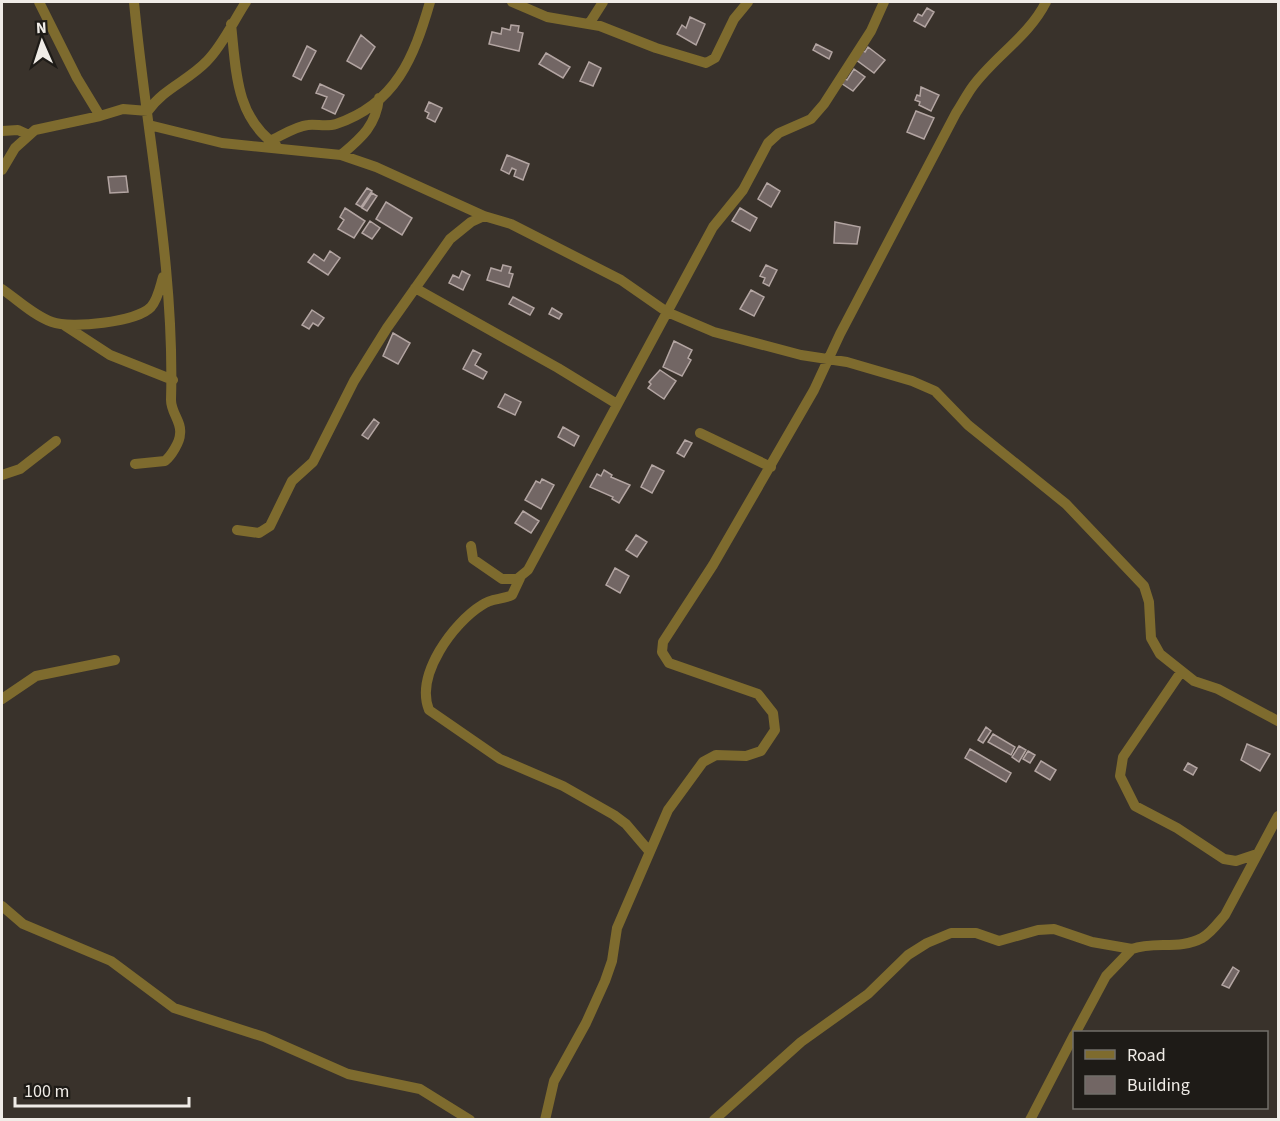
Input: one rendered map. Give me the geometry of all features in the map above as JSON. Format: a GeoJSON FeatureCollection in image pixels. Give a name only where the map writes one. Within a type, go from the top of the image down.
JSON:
{"type":"FeatureCollection","features":[{"type":"Feature","properties":{"kind":"street"},"geometry":{"type":"LineString","coordinates":[[39,2],[77,78],[100,116]]}},
{"type":"Feature","properties":{"kind":"street"},"geometry":{"type":"LineString","coordinates":[[134,2],[165,271],[173,380],[172,411],[180,428],[178,441],[165,461],[135,464]]}},
{"type":"Feature","properties":{"kind":"street"},"geometry":{"type":"LineString","coordinates":[[148,111],[162,93],[188,80],[208,60],[246,2]]}},
{"type":"Feature","properties":{"kind":"street"},"geometry":{"type":"LineString","coordinates":[[270,141],[303,126],[339,123],[379,98],[399,82],[414,53],[430,2]]}},
{"type":"Feature","properties":{"kind":"street"},"geometry":{"type":"LineString","coordinates":[[512,2],[547,17],[589,24],[706,63],[715,58],[734,19],[748,2]]}},
{"type":"Feature","properties":{"kind":"street"},"geometry":{"type":"LineString","coordinates":[[589,24],[603,2]]}},
{"type":"Feature","properties":{"kind":"street"},"geometry":{"type":"LineString","coordinates":[[649,851],[614,815],[563,786],[500,759],[429,710],[426,686],[441,647],[480,605],[512,595],[520,578],[528,570],[713,227],[743,190],[768,143],[778,133],[811,118],[818,112],[871,31],[884,2]]}},
{"type":"Feature","properties":{"kind":"street"},"geometry":{"type":"LineString","coordinates":[[545,1119],[554,1081],[586,1023],[605,981],[612,961],[617,928],[668,810],[703,762],[716,755],[746,756],[760,751],[775,730],[773,713],[758,694],[677,668],[669,663],[662,652],[667,636],[713,565],[771,467],[956,113],[974,85],[1011,48],[1041,12],[1046,2]]}},
{"type":"Feature","properties":{"kind":"street"},"geometry":{"type":"LineString","coordinates":[[231,24],[240,94],[256,129],[281,149]]}},
{"type":"Feature","properties":{"kind":"street"},"geometry":{"type":"LineString","coordinates":[[340,156],[376,118],[379,98]]}},
{"type":"Feature","properties":{"kind":"street"},"geometry":{"type":"LineString","coordinates":[[2,170],[15,148],[29,135],[45,126],[100,116],[123,109],[148,111]]}},
{"type":"Feature","properties":{"kind":"street"},"geometry":{"type":"LineString","coordinates":[[149,125],[222,143],[340,156],[376,167],[484,216],[512,224],[621,280],[667,312],[714,332],[801,355],[829,358],[912,381],[935,391],[968,426],[1066,504],[1146,589],[1153,644],[1181,672],[1194,681],[1218,689],[1278,721]]}},
{"type":"Feature","properties":{"kind":"street"},"geometry":{"type":"LineString","coordinates":[[2,130],[18,130],[29,135]]}},
{"type":"Feature","properties":{"kind":"street"},"geometry":{"type":"LineString","coordinates":[[237,530],[259,532],[270,526],[288,488],[298,474],[313,462],[354,381],[415,288],[450,239],[471,222],[484,216]]}},
{"type":"Feature","properties":{"kind":"street"},"geometry":{"type":"LineString","coordinates":[[2,289],[48,321],[64,324],[116,320],[142,314],[156,301],[165,271]]}},
{"type":"Feature","properties":{"kind":"street"},"geometry":{"type":"LineString","coordinates":[[415,288],[617,404]]}},
{"type":"Feature","properties":{"kind":"street"},"geometry":{"type":"LineString","coordinates":[[64,324],[110,355],[173,380]]}},
{"type":"Feature","properties":{"kind":"street"},"geometry":{"type":"LineString","coordinates":[[700,433],[771,467]]}},
{"type":"Feature","properties":{"kind":"street"},"geometry":{"type":"LineString","coordinates":[[2,475],[20,469],[56,441]]}},
{"type":"Feature","properties":{"kind":"street"},"geometry":{"type":"LineString","coordinates":[[471,546],[473,560],[493,574],[508,580],[520,578]]}},
{"type":"Feature","properties":{"kind":"street"},"geometry":{"type":"LineString","coordinates":[[2,699],[36,676],[115,660]]}},
{"type":"Feature","properties":{"kind":"street"},"geometry":{"type":"LineString","coordinates":[[1181,672],[1122,757],[1120,776],[1135,806],[1184,832],[1224,859],[1236,861],[1257,854]]}},
{"type":"Feature","properties":{"kind":"street"},"geometry":{"type":"LineString","coordinates":[[714,1119],[801,1042],[874,989],[908,955],[927,943],[951,933],[976,933],[999,941],[1038,930],[1054,929],[1092,942],[1132,949],[1189,943],[1203,938],[1225,915],[1278,816]]}},
{"type":"Feature","properties":{"kind":"street"},"geometry":{"type":"LineString","coordinates":[[2,906],[7,914],[23,924],[111,961],[174,1008],[264,1036],[348,1074],[420,1089],[470,1119]]}},
{"type":"Feature","properties":{"kind":"street"},"geometry":{"type":"LineString","coordinates":[[1077,1031],[1106,976],[1132,949]]}},
{"type":"Feature","properties":{"kind":"street"},"geometry":{"type":"LineString","coordinates":[[1030,1119],[1073,1038]]}},
{"type":"Feature","properties":{"kind":"building"},"geometry":{"type":"Polygon","coordinates":[[[927,8],[934,12],[925,27],[914,21],[918,14],[922,16],[927,8]]]}},
{"type":"Feature","properties":{"kind":"building"},"geometry":{"type":"Polygon","coordinates":[[[690,17],[705,24],[696,45],[677,34],[682,25],[686,28],[690,17]]]}},
{"type":"Feature","properties":{"kind":"building"},"geometry":{"type":"Polygon","coordinates":[[[511,25],[519,26],[518,32],[523,33],[519,51],[489,44],[492,32],[501,34],[502,28],[510,30],[511,25]]]}},
{"type":"Feature","properties":{"kind":"building"},"geometry":{"type":"Polygon","coordinates":[[[361,35],[375,47],[361,69],[347,61],[361,35]]]}},
{"type":"Feature","properties":{"kind":"building"},"geometry":{"type":"Polygon","coordinates":[[[816,44],[832,52],[829,59],[813,50],[816,44]]]}},
{"type":"Feature","properties":{"kind":"building"},"geometry":{"type":"Polygon","coordinates":[[[307,46],[316,51],[301,80],[293,76],[307,46]]]}},
{"type":"Feature","properties":{"kind":"building"},"geometry":{"type":"Polygon","coordinates":[[[868,47],[885,60],[874,73],[855,59],[862,50],[865,52],[868,47]]]}},
{"type":"Feature","properties":{"kind":"building"},"geometry":{"type":"Polygon","coordinates":[[[546,53],[570,67],[563,78],[539,64],[546,53]]]}},
{"type":"Feature","properties":{"kind":"building"},"geometry":{"type":"Polygon","coordinates":[[[589,62],[601,68],[593,86],[580,81],[589,62]]]}},
{"type":"Feature","properties":{"kind":"building"},"geometry":{"type":"Polygon","coordinates":[[[854,69],[865,77],[853,91],[841,83],[844,78],[847,80],[854,69]]]}},
{"type":"Feature","properties":{"kind":"building"},"geometry":{"type":"Polygon","coordinates":[[[320,84],[344,95],[335,114],[322,108],[327,97],[316,93],[320,84]]]}},
{"type":"Feature","properties":{"kind":"building"},"geometry":{"type":"Polygon","coordinates":[[[921,87],[939,95],[931,111],[919,105],[920,102],[915,100],[917,95],[920,96],[921,87]]]}},
{"type":"Feature","properties":{"kind":"building"},"geometry":{"type":"Polygon","coordinates":[[[429,102],[442,108],[435,122],[427,118],[429,113],[425,111],[429,102]]]}},
{"type":"Feature","properties":{"kind":"building"},"geometry":{"type":"Polygon","coordinates":[[[916,111],[934,118],[924,139],[907,132],[916,111]]]}},
{"type":"Feature","properties":{"kind":"building"},"geometry":{"type":"Polygon","coordinates":[[[507,155],[529,164],[523,180],[514,176],[516,170],[512,168],[509,174],[501,170],[507,155]]]}},
{"type":"Feature","properties":{"kind":"building"},"geometry":{"type":"Polygon","coordinates":[[[126,176],[128,192],[110,193],[108,177],[126,176]]]}},
{"type":"Feature","properties":{"kind":"building"},"geometry":{"type":"Polygon","coordinates":[[[767,183],[780,191],[771,207],[758,199],[767,183]]]}},
{"type":"Feature","properties":{"kind":"building"},"geometry":{"type":"Polygon","coordinates":[[[367,188],[372,191],[361,207],[356,204],[367,188]]]}},
{"type":"Feature","properties":{"kind":"building"},"geometry":{"type":"Polygon","coordinates":[[[372,193],[377,196],[367,211],[362,208],[372,193]]]}},
{"type":"Feature","properties":{"kind":"building"},"geometry":{"type":"Polygon","coordinates":[[[386,202],[412,218],[402,235],[376,219],[386,202]]]}},
{"type":"Feature","properties":{"kind":"building"},"geometry":{"type":"Polygon","coordinates":[[[345,208],[365,221],[354,238],[338,229],[344,220],[340,217],[345,208]]]}},
{"type":"Feature","properties":{"kind":"building"},"geometry":{"type":"Polygon","coordinates":[[[740,208],[757,218],[750,231],[732,221],[740,208]]]}},
{"type":"Feature","properties":{"kind":"building"},"geometry":{"type":"Polygon","coordinates":[[[370,221],[380,228],[372,239],[362,233],[370,221]]]}},
{"type":"Feature","properties":{"kind":"building"},"geometry":{"type":"Polygon","coordinates":[[[835,222],[860,227],[857,244],[834,243],[835,222]]]}},
{"type":"Feature","properties":{"kind":"building"},"geometry":{"type":"Polygon","coordinates":[[[330,251],[340,258],[328,275],[308,262],[314,254],[324,261],[330,251]]]}},
{"type":"Feature","properties":{"kind":"building"},"geometry":{"type":"Polygon","coordinates":[[[503,265],[511,267],[509,273],[513,274],[509,287],[487,280],[491,268],[501,271],[503,265]]]}},
{"type":"Feature","properties":{"kind":"building"},"geometry":{"type":"Polygon","coordinates":[[[766,265],[777,270],[769,286],[763,283],[765,278],[760,276],[766,265]]]}},
{"type":"Feature","properties":{"kind":"building"},"geometry":{"type":"Polygon","coordinates":[[[462,271],[470,275],[463,290],[449,283],[453,275],[459,278],[462,271]]]}},
{"type":"Feature","properties":{"kind":"building"},"geometry":{"type":"Polygon","coordinates":[[[751,290],[764,297],[754,316],[740,309],[751,290]]]}},
{"type":"Feature","properties":{"kind":"building"},"geometry":{"type":"Polygon","coordinates":[[[513,297],[534,308],[530,315],[509,304],[513,297]]]}},
{"type":"Feature","properties":{"kind":"building"},"geometry":{"type":"Polygon","coordinates":[[[552,308],[562,314],[559,319],[549,314],[552,308]]]}},
{"type":"Feature","properties":{"kind":"building"},"geometry":{"type":"Polygon","coordinates":[[[312,310],[324,318],[318,326],[313,323],[309,329],[302,325],[312,310]]]}},
{"type":"Feature","properties":{"kind":"building"},"geometry":{"type":"Polygon","coordinates":[[[393,333],[410,343],[398,364],[383,356],[393,333]]]}},
{"type":"Feature","properties":{"kind":"building"},"geometry":{"type":"Polygon","coordinates":[[[674,341],[692,350],[688,358],[691,360],[682,376],[663,367],[674,341]]]}},
{"type":"Feature","properties":{"kind":"building"},"geometry":{"type":"Polygon","coordinates":[[[473,350],[481,354],[475,365],[487,372],[483,379],[463,369],[473,350]]]}},
{"type":"Feature","properties":{"kind":"building"},"geometry":{"type":"Polygon","coordinates":[[[660,370],[676,381],[664,399],[648,388],[651,384],[649,382],[660,370]]]}},
{"type":"Feature","properties":{"kind":"building"},"geometry":{"type":"Polygon","coordinates":[[[505,394],[521,402],[515,415],[498,407],[505,394]]]}},
{"type":"Feature","properties":{"kind":"building"},"geometry":{"type":"Polygon","coordinates":[[[374,419],[379,423],[368,439],[362,435],[374,419]]]}},
{"type":"Feature","properties":{"kind":"building"},"geometry":{"type":"Polygon","coordinates":[[[563,427],[579,436],[574,446],[558,437],[563,427]]]}},
{"type":"Feature","properties":{"kind":"building"},"geometry":{"type":"Polygon","coordinates":[[[685,440],[692,443],[684,457],[677,453],[685,440]]]}},
{"type":"Feature","properties":{"kind":"building"},"geometry":{"type":"Polygon","coordinates":[[[652,465],[664,471],[652,493],[641,487],[652,465]]]}},
{"type":"Feature","properties":{"kind":"building"},"geometry":{"type":"Polygon","coordinates":[[[604,470],[612,475],[611,477],[630,485],[619,503],[612,499],[613,497],[590,487],[597,474],[601,476],[604,470]]]}},
{"type":"Feature","properties":{"kind":"building"},"geometry":{"type":"Polygon","coordinates":[[[542,479],[554,485],[541,509],[525,500],[536,481],[540,483],[542,479]]]}},
{"type":"Feature","properties":{"kind":"building"},"geometry":{"type":"Polygon","coordinates":[[[523,511],[539,521],[531,533],[515,523],[523,511]]]}},
{"type":"Feature","properties":{"kind":"building"},"geometry":{"type":"Polygon","coordinates":[[[636,535],[647,542],[637,557],[626,550],[636,535]]]}},
{"type":"Feature","properties":{"kind":"building"},"geometry":{"type":"Polygon","coordinates":[[[615,568],[629,576],[620,593],[606,585],[615,568]]]}},
{"type":"Feature","properties":{"kind":"building"},"geometry":{"type":"Polygon","coordinates":[[[986,727],[991,731],[983,743],[978,740],[986,727]]]}},
{"type":"Feature","properties":{"kind":"building"},"geometry":{"type":"Polygon","coordinates":[[[993,734],[1015,747],[1011,755],[988,742],[993,734]]]}},
{"type":"Feature","properties":{"kind":"building"},"geometry":{"type":"Polygon","coordinates":[[[1247,744],[1270,754],[1260,771],[1241,760],[1247,744]]]}},
{"type":"Feature","properties":{"kind":"building"},"geometry":{"type":"Polygon","coordinates":[[[1019,746],[1026,750],[1019,762],[1012,757],[1019,746]]]}},
{"type":"Feature","properties":{"kind":"building"},"geometry":{"type":"Polygon","coordinates":[[[970,749],[1011,773],[1006,782],[965,758],[970,749]]]}},
{"type":"Feature","properties":{"kind":"building"},"geometry":{"type":"Polygon","coordinates":[[[1028,751],[1035,755],[1030,763],[1023,759],[1028,751]]]}},
{"type":"Feature","properties":{"kind":"building"},"geometry":{"type":"Polygon","coordinates":[[[1041,761],[1056,770],[1050,780],[1035,771],[1041,761]]]}},
{"type":"Feature","properties":{"kind":"building"},"geometry":{"type":"Polygon","coordinates":[[[1188,763],[1197,768],[1193,775],[1184,770],[1188,763]]]}},
{"type":"Feature","properties":{"kind":"building"},"geometry":{"type":"Polygon","coordinates":[[[1233,967],[1239,971],[1229,988],[1222,985],[1233,967]]]}}]}
